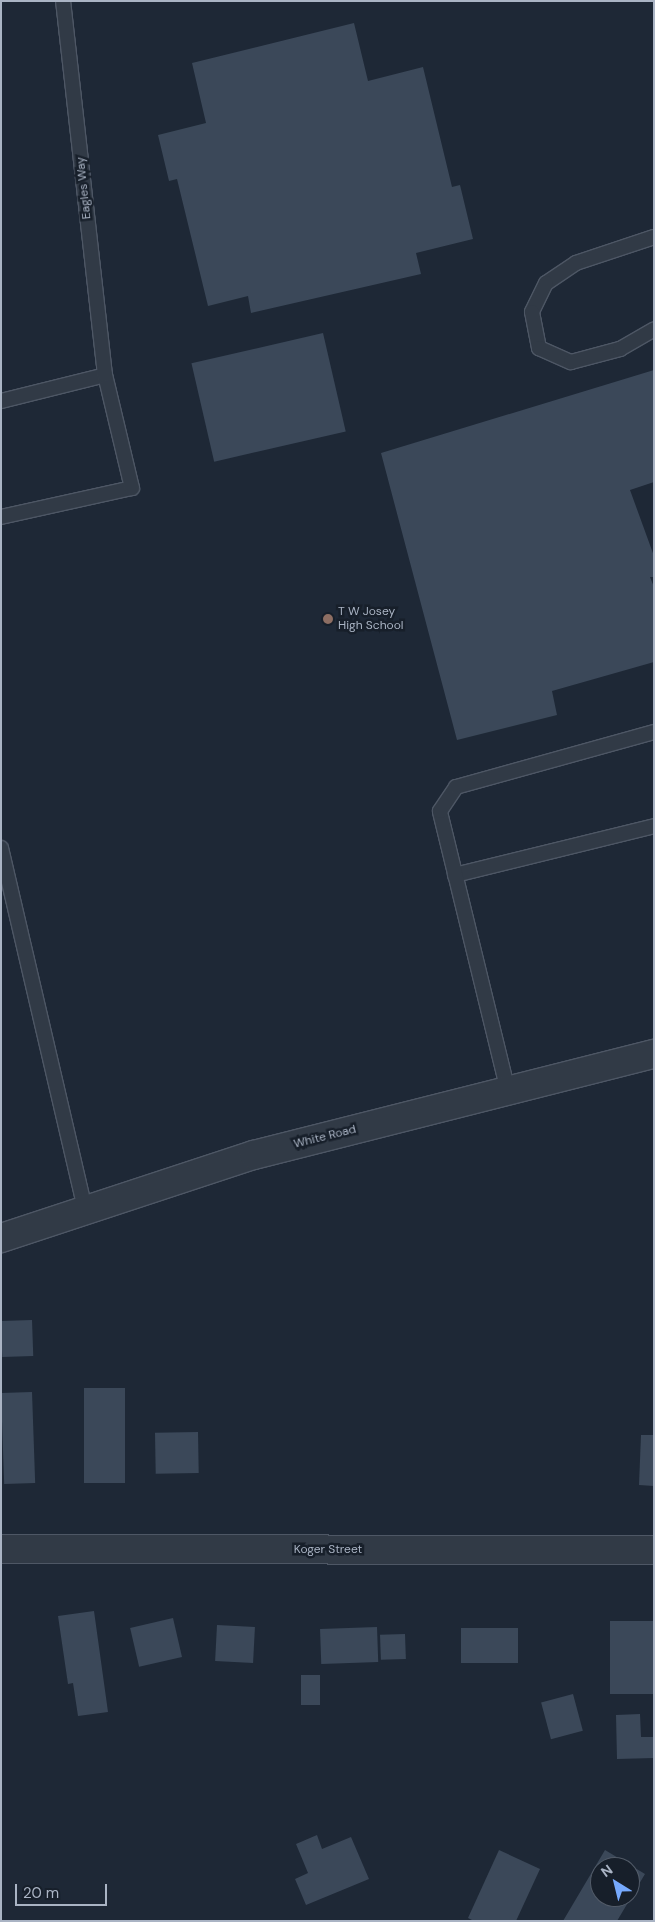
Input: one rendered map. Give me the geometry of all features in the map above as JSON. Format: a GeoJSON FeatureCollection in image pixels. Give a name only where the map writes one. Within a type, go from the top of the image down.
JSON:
{"type":"FeatureCollection","features":[{"type":"Feature","properties":{"kind":"street","name":"White Road"},"geometry":{"type":"LineString","coordinates":[[1,1238],[254,1155],[654,1054]]}},
{"type":"Feature","properties":{"kind":"street","name":"Koger Street"},"geometry":{"type":"LineString","coordinates":[[1,1549],[654,1550]]}},
{"type":"Feature","properties":{"kind":"lane","name":"Eagles Way"},"geometry":{"type":"LineString","coordinates":[[1,517],[132,488],[105,375],[63,1]]}},
{"type":"Feature","properties":{"kind":"lane"},"geometry":{"type":"LineString","coordinates":[[654,237],[576,263],[546,283],[532,312],[539,348],[571,362],[620,349],[654,329]]}},
{"type":"Feature","properties":{"kind":"lane"},"geometry":{"type":"LineString","coordinates":[[1,401],[105,375]]}},
{"type":"Feature","properties":{"kind":"lane"},"geometry":{"type":"LineString","coordinates":[[508,1091],[440,810],[456,787],[654,732]]}},
{"type":"Feature","properties":{"kind":"lane"},"geometry":{"type":"LineString","coordinates":[[455,875],[654,826]]}},
{"type":"Feature","properties":{"kind":"lane"},"geometry":{"type":"LineString","coordinates":[[1,848],[85,1209]]}},
{"type":"Feature","properties":{"kind":"building"},"geometry":{"type":"Polygon","coordinates":[[[354,23],[368,81],[423,67],[452,187],[460,185],[473,239],[416,253],[421,274],[251,313],[248,296],[208,306],[177,179],[169,181],[158,135],[206,123],[192,63],[354,23]]]}},
{"type":"Feature","properties":{"kind":"building"},"geometry":{"type":"Polygon","coordinates":[[[323,333],[346,431],[214,462],[191,363],[323,333]]]}},
{"type":"Feature","properties":{"kind":"building"},"geometry":{"type":"Polygon","coordinates":[[[654,370],[654,482],[630,490],[654,556],[654,577],[650,577],[654,587],[654,662],[552,691],[557,715],[457,740],[381,453],[654,370]]]}},
{"type":"Feature","properties":{"kind":"building"},"geometry":{"type":"Polygon","coordinates":[[[32,1320],[33,1356],[2,1357],[1,1321],[32,1320]]]}},
{"type":"Feature","properties":{"kind":"building"},"geometry":{"type":"Polygon","coordinates":[[[84,1388],[125,1388],[125,1483],[84,1483],[84,1388]]]}},
{"type":"Feature","properties":{"kind":"building"},"geometry":{"type":"Polygon","coordinates":[[[32,1392],[35,1483],[4,1484],[1,1393],[32,1392]]]}},
{"type":"Feature","properties":{"kind":"building"},"geometry":{"type":"Polygon","coordinates":[[[198,1432],[199,1473],[156,1474],[155,1433],[198,1432]]]}},
{"type":"Feature","properties":{"kind":"building"},"geometry":{"type":"Polygon","coordinates":[[[641,1435],[654,1435],[654,1486],[639,1485],[641,1435]]]}},
{"type":"Feature","properties":{"kind":"building"},"geometry":{"type":"Polygon","coordinates":[[[94,1611],[108,1712],[78,1716],[73,1683],[68,1684],[58,1616],[94,1611]]]}},
{"type":"Feature","properties":{"kind":"building"},"geometry":{"type":"Polygon","coordinates":[[[173,1618],[182,1657],[139,1667],[130,1628],[173,1618]]]}},
{"type":"Feature","properties":{"kind":"building"},"geometry":{"type":"Polygon","coordinates":[[[610,1621],[654,1621],[654,1694],[610,1694],[610,1621]]]}},
{"type":"Feature","properties":{"kind":"building"},"geometry":{"type":"Polygon","coordinates":[[[217,1625],[255,1627],[253,1663],[215,1661],[217,1625]]]}},
{"type":"Feature","properties":{"kind":"building"},"geometry":{"type":"Polygon","coordinates":[[[377,1627],[378,1662],[321,1664],[320,1629],[377,1627]]]}},
{"type":"Feature","properties":{"kind":"building"},"geometry":{"type":"Polygon","coordinates":[[[461,1628],[518,1628],[518,1663],[461,1663],[461,1628]]]}},
{"type":"Feature","properties":{"kind":"building"},"geometry":{"type":"Polygon","coordinates":[[[405,1634],[406,1659],[381,1660],[380,1635],[405,1634]]]}},
{"type":"Feature","properties":{"kind":"building"},"geometry":{"type":"Polygon","coordinates":[[[301,1675],[320,1675],[320,1705],[301,1705],[301,1675]]]}},
{"type":"Feature","properties":{"kind":"building"},"geometry":{"type":"Polygon","coordinates":[[[573,1694],[583,1731],[551,1739],[541,1703],[573,1694]]]}},
{"type":"Feature","properties":{"kind":"building"},"geometry":{"type":"Polygon","coordinates":[[[640,1714],[641,1737],[654,1737],[654,1758],[617,1759],[616,1715],[640,1714]]]}},
{"type":"Feature","properties":{"kind":"building"},"geometry":{"type":"Polygon","coordinates":[[[317,1835],[322,1849],[351,1837],[369,1879],[306,1905],[295,1879],[308,1873],[296,1844],[317,1835]]]}},
{"type":"Feature","properties":{"kind":"building"},"geometry":{"type":"Polygon","coordinates":[[[499,1850],[540,1869],[516,1921],[474,1921],[468,1918],[499,1850]]]}},
{"type":"Feature","properties":{"kind":"building"},"geometry":{"type":"Polygon","coordinates":[[[605,1850],[617,1857],[601,1857],[605,1850]]]}},
{"type":"Feature","properties":{"kind":"building"},"geometry":{"type":"Polygon","coordinates":[[[640,1871],[645,1874],[640,1882],[640,1871]]]}},
{"type":"Feature","properties":{"kind":"building"},"geometry":{"type":"Polygon","coordinates":[[[590,1875],[590,1907],[625,1907],[617,1921],[563,1921],[590,1875]]]}},
{"type":"Feature","properties":{"kind":"place","name":"T W Josey High School"},"geometry":{"type":"Point","coordinates":[328,619]}}]}
